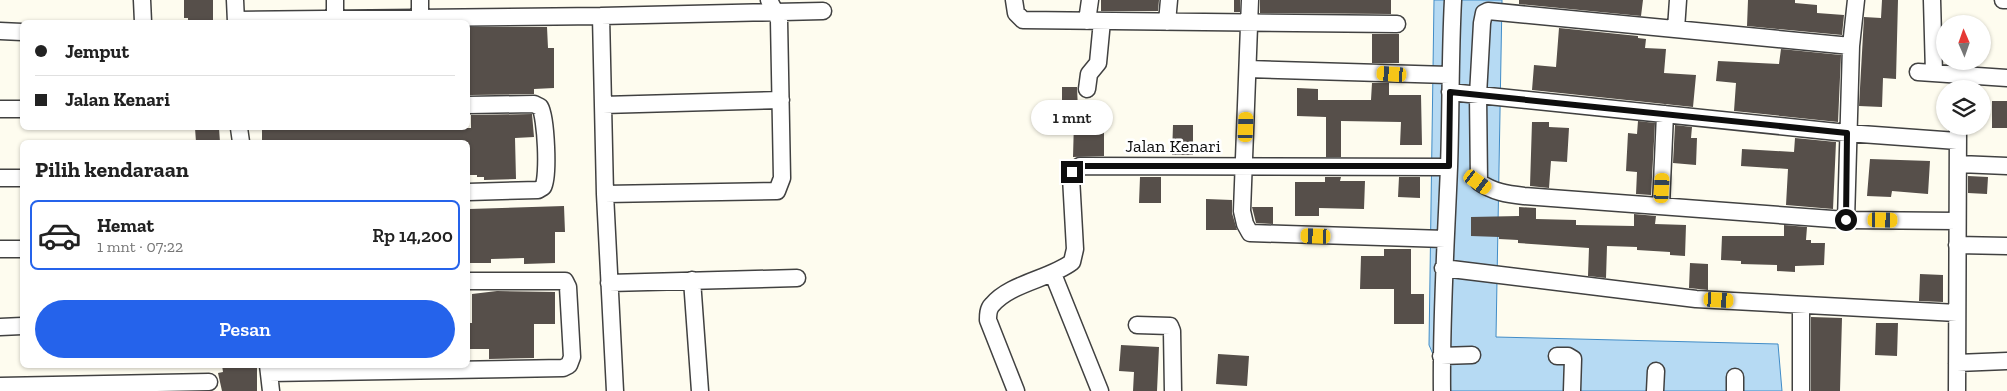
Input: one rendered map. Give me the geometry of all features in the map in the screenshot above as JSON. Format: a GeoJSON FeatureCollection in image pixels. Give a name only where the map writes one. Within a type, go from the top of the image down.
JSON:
{"type":"FeatureCollection","features":[{"type":"Feature","properties":{"kind":"street"},"geometry":{"type":"LineString","coordinates":[[142,0],[143,20]]}},
{"type":"Feature","properties":{"kind":"street"},"geometry":{"type":"LineString","coordinates":[[235,0],[236,20]]}},
{"type":"Feature","properties":{"kind":"street"},"geometry":{"type":"LineString","coordinates":[[335,0],[335,18]]}},
{"type":"Feature","properties":{"kind":"street"},"geometry":{"type":"LineString","coordinates":[[420,0],[420,17]]}},
{"type":"Feature","properties":{"kind":"street"},"geometry":{"type":"LineString","coordinates":[[1014,0],[1016,13],[1023,20],[1396,24]]}},
{"type":"Feature","properties":{"kind":"street"},"geometry":{"type":"LineString","coordinates":[[1087,89],[1089,74],[1098,63],[1095,21],[1090,0]]}},
{"type":"Feature","properties":{"kind":"street"},"geometry":{"type":"LineString","coordinates":[[1168,22],[1169,0]]}},
{"type":"Feature","properties":{"kind":"street"},"geometry":{"type":"LineString","coordinates":[[1250,0],[1242,211],[1245,224],[1250,233],[1445,239]]}},
{"type":"Feature","properties":{"kind":"street"},"geometry":{"type":"LineString","coordinates":[[1442,391],[1457,355],[1454,270],[1445,239],[1449,166],[1451,92],[1449,75],[1453,0]]}},
{"type":"Feature","properties":{"kind":"street"},"geometry":{"type":"LineString","coordinates":[[1676,29],[1678,0]]}},
{"type":"Feature","properties":{"kind":"street"},"geometry":{"type":"LineString","coordinates":[[1846,220],[1847,133],[1851,46],[1856,0]]}},
{"type":"Feature","properties":{"kind":"street"},"geometry":{"type":"LineString","coordinates":[[1932,0],[1934,73]]}},
{"type":"Feature","properties":{"kind":"street"},"geometry":{"type":"LineString","coordinates":[[269,20],[420,17],[506,8],[601,16],[772,6],[823,11]]}},
{"type":"Feature","properties":{"kind":"street"},"geometry":{"type":"LineString","coordinates":[[605,194],[777,191],[782,178],[779,20],[772,6]]}},
{"type":"Feature","properties":{"kind":"street"},"geometry":{"type":"LineString","coordinates":[[1851,46],[1484,13],[1475,95],[1478,182],[1488,189],[1524,196],[1846,220],[1957,221]]}},
{"type":"Feature","properties":{"kind":"street"},"geometry":{"type":"LineString","coordinates":[[601,16],[605,194],[615,391]]}},
{"type":"Feature","properties":{"kind":"street"},"geometry":{"type":"LineString","coordinates":[[0,31],[20,32]]}},
{"type":"Feature","properties":{"kind":"street"},"geometry":{"type":"LineString","coordinates":[[1248,69],[1449,75]]}},
{"type":"Feature","properties":{"kind":"street"},"geometry":{"type":"LineString","coordinates":[[1918,72],[1934,73],[1956,80]]}},
{"type":"Feature","properties":{"kind":"street"},"geometry":{"type":"LineString","coordinates":[[1984,80],[2007,78]]}},
{"type":"Feature","properties":{"kind":"street"},"geometry":{"type":"LineString","coordinates":[[1451,92],[1847,133],[1936,133]]}},
{"type":"Feature","properties":{"kind":"street"},"geometry":{"type":"LineString","coordinates":[[603,105],[781,100]]}},
{"type":"Feature","properties":{"kind":"street"},"geometry":{"type":"LineString","coordinates":[[470,105],[534,104],[540,107],[543,116],[546,177],[545,184],[538,190],[470,192]]}},
{"type":"Feature","properties":{"kind":"street"},"geometry":{"type":"LineString","coordinates":[[0,109],[20,109]]}},
{"type":"Feature","properties":{"kind":"street"},"geometry":{"type":"LineString","coordinates":[[1661,206],[1665,114]]}},
{"type":"Feature","properties":{"kind":"street"},"geometry":{"type":"LineString","coordinates":[[1957,391],[1958,135]]}},
{"type":"Feature","properties":{"kind":"street"},"geometry":{"type":"LineString","coordinates":[[1958,164],[2007,166]]}},
{"type":"Feature","properties":{"kind":"street","name":"Jalan Kenari"},"geometry":{"type":"LineString","coordinates":[[1053,274],[1072,262],[1074,249],[1071,177],[1072,172],[1080,166],[1449,166]]}},
{"type":"Feature","properties":{"kind":"street"},"geometry":{"type":"LineString","coordinates":[[0,178],[20,178]]}},
{"type":"Feature","properties":{"kind":"street"},"geometry":{"type":"LineString","coordinates":[[1957,245],[2007,246]]}},
{"type":"Feature","properties":{"kind":"street"},"geometry":{"type":"LineString","coordinates":[[0,249],[20,249]]}},
{"type":"Feature","properties":{"kind":"street"},"geometry":{"type":"LineString","coordinates":[[1454,270],[1696,299],[1957,313]]}},
{"type":"Feature","properties":{"kind":"street"},"geometry":{"type":"LineString","coordinates":[[1016,391],[990,326],[988,313],[992,305],[1008,293],[1053,274],[1100,391]]}},
{"type":"Feature","properties":{"kind":"street"},"geometry":{"type":"LineString","coordinates":[[609,283],[797,278]]}},
{"type":"Feature","properties":{"kind":"street"},"geometry":{"type":"LineString","coordinates":[[692,280],[700,391]]}},
{"type":"Feature","properties":{"kind":"street"},"geometry":{"type":"LineString","coordinates":[[271,391],[268,369],[563,368],[569,365],[572,357],[568,287],[566,281],[470,281]]}},
{"type":"Feature","properties":{"kind":"street"},"geometry":{"type":"LineString","coordinates":[[1801,304],[1801,391]]}},
{"type":"Feature","properties":{"kind":"street"},"geometry":{"type":"LineString","coordinates":[[1137,325],[1170,326],[1172,331],[1173,391]]}},
{"type":"Feature","properties":{"kind":"street"},"geometry":{"type":"LineString","coordinates":[[0,326],[20,326]]}},
{"type":"Feature","properties":{"kind":"street"},"geometry":{"type":"LineString","coordinates":[[1557,356],[1571,357],[1573,367],[1572,391]]}},
{"type":"Feature","properties":{"kind":"street"},"geometry":{"type":"LineString","coordinates":[[1957,363],[2007,361]]}},
{"type":"Feature","properties":{"kind":"street"},"geometry":{"type":"LineString","coordinates":[[1655,391],[1656,371]]}},
{"type":"Feature","properties":{"kind":"street"},"geometry":{"type":"LineString","coordinates":[[0,386],[209,382]]}},
{"type":"Feature","properties":{"kind":"water"},"geometry":{"type":"Polygon","coordinates":[[[1434,0],[1502,0],[1496,337],[1778,344],[1782,391],[1449,391],[1429,345],[1434,0]]]}},
{"type":"Feature","properties":{"kind":"building"},"geometry":{"type":"Polygon","coordinates":[[[184,0],[213,0],[213,20],[188,20],[188,18],[184,18],[184,0]]]}},
{"type":"Feature","properties":{"kind":"building"},"geometry":{"type":"Polygon","coordinates":[[[1101,0],[1159,0],[1158,11],[1101,11],[1101,0]]]}},
{"type":"Feature","properties":{"kind":"building"},"geometry":{"type":"Polygon","coordinates":[[[1234,0],[1240,0],[1240,12],[1234,12],[1234,0]]]}},
{"type":"Feature","properties":{"kind":"building"},"geometry":{"type":"Polygon","coordinates":[[[1260,0],[1391,0],[1391,14],[1260,13],[1260,0]]]}},
{"type":"Feature","properties":{"kind":"building"},"geometry":{"type":"Polygon","coordinates":[[[1519,0],[1643,0],[1641,16],[1519,4],[1519,0]]]}},
{"type":"Feature","properties":{"kind":"building"},"geometry":{"type":"Polygon","coordinates":[[[1748,0],[1795,0],[1795,3],[1817,5],[1817,13],[1844,15],[1842,35],[1747,26],[1748,0]]]}},
{"type":"Feature","properties":{"kind":"building"},"geometry":{"type":"Polygon","coordinates":[[[1882,0],[1898,0],[1896,79],[1883,78],[1882,107],[1859,106],[1864,17],[1881,18],[1882,0]]]}},
{"type":"Feature","properties":{"kind":"building"},"geometry":{"type":"Polygon","coordinates":[[[470,27],[547,27],[548,48],[554,48],[554,88],[534,89],[534,94],[470,95],[470,27]]]}},
{"type":"Feature","properties":{"kind":"building"},"geometry":{"type":"Polygon","coordinates":[[[1559,28],[1638,36],[1638,38],[1646,39],[1645,48],[1666,49],[1664,73],[1696,75],[1693,107],[1532,90],[1534,65],[1556,67],[1559,28]]]}},
{"type":"Feature","properties":{"kind":"building"},"geometry":{"type":"Polygon","coordinates":[[[1372,34],[1399,34],[1399,63],[1372,63],[1372,34]]]}},
{"type":"Feature","properties":{"kind":"building"},"geometry":{"type":"Polygon","coordinates":[[[1781,49],[1841,55],[1838,122],[1734,111],[1736,83],[1716,81],[1718,61],[1779,64],[1781,49]]]}},
{"type":"Feature","properties":{"kind":"building"},"geometry":{"type":"Polygon","coordinates":[[[1372,83],[1389,83],[1389,95],[1421,95],[1422,145],[1400,145],[1401,122],[1341,121],[1341,157],[1326,157],[1326,117],[1297,116],[1297,88],[1318,89],[1318,100],[1371,100],[1372,83]]]}},
{"type":"Feature","properties":{"kind":"building"},"geometry":{"type":"Polygon","coordinates":[[[1062,87],[1077,87],[1078,110],[1062,110],[1062,87]]]}},
{"type":"Feature","properties":{"kind":"building"},"geometry":{"type":"Polygon","coordinates":[[[1992,101],[2007,101],[2007,128],[1992,128],[1992,101]]]}},
{"type":"Feature","properties":{"kind":"building"},"geometry":{"type":"Polygon","coordinates":[[[532,114],[534,137],[515,138],[516,179],[484,180],[484,177],[470,175],[470,140],[262,140],[262,130],[470,130],[471,115],[532,114]]]}},
{"type":"Feature","properties":{"kind":"building"},"geometry":{"type":"Polygon","coordinates":[[[1074,121],[1104,122],[1104,156],[1073,157],[1074,121]]]}},
{"type":"Feature","properties":{"kind":"building"},"geometry":{"type":"Polygon","coordinates":[[[1638,121],[1655,123],[1651,195],[1636,194],[1637,172],[1626,171],[1628,133],[1637,134],[1638,121]]]}},
{"type":"Feature","properties":{"kind":"building"},"geometry":{"type":"Polygon","coordinates":[[[1532,122],[1549,122],[1549,127],[1569,128],[1567,162],[1551,161],[1549,188],[1530,186],[1532,122]]]}},
{"type":"Feature","properties":{"kind":"building"},"geometry":{"type":"Polygon","coordinates":[[[1173,125],[1193,125],[1193,155],[1172,155],[1173,125]]]}},
{"type":"Feature","properties":{"kind":"building"},"geometry":{"type":"Polygon","coordinates":[[[1675,125],[1692,127],[1691,138],[1697,138],[1696,165],[1673,163],[1675,125]]]}},
{"type":"Feature","properties":{"kind":"building"},"geometry":{"type":"Polygon","coordinates":[[[195,130],[219,130],[220,140],[196,140],[195,130]]]}},
{"type":"Feature","properties":{"kind":"building"},"geometry":{"type":"Polygon","coordinates":[[[1795,138],[1836,142],[1833,209],[1786,205],[1788,169],[1741,166],[1742,149],[1794,152],[1795,138]]]}},
{"type":"Feature","properties":{"kind":"building"},"geometry":{"type":"Polygon","coordinates":[[[1870,159],[1930,161],[1928,194],[1892,191],[1891,197],[1867,196],[1870,159]]]}},
{"type":"Feature","properties":{"kind":"building"},"geometry":{"type":"Polygon","coordinates":[[[1968,176],[1988,177],[1987,194],[1968,193],[1968,176]]]}},
{"type":"Feature","properties":{"kind":"building"},"geometry":{"type":"Polygon","coordinates":[[[1140,177],[1161,177],[1161,203],[1139,203],[1140,177]]]}},
{"type":"Feature","properties":{"kind":"building"},"geometry":{"type":"Polygon","coordinates":[[[1325,177],[1341,177],[1340,181],[1365,181],[1364,209],[1319,208],[1319,216],[1295,216],[1295,182],[1325,182],[1325,177]]]}},
{"type":"Feature","properties":{"kind":"building"},"geometry":{"type":"Polygon","coordinates":[[[1399,177],[1420,177],[1420,198],[1398,197],[1399,177]]]}},
{"type":"Feature","properties":{"kind":"building"},"geometry":{"type":"Polygon","coordinates":[[[1206,199],[1232,200],[1232,213],[1237,230],[1206,230],[1206,199]]]}},
{"type":"Feature","properties":{"kind":"building"},"geometry":{"type":"Polygon","coordinates":[[[564,206],[565,232],[555,232],[555,263],[524,264],[524,258],[491,259],[491,263],[470,263],[470,209],[564,206]]]}},
{"type":"Feature","properties":{"kind":"building"},"geometry":{"type":"Polygon","coordinates":[[[1252,207],[1273,207],[1273,224],[1256,223],[1252,207]]]}},
{"type":"Feature","properties":{"kind":"building"},"geometry":{"type":"Polygon","coordinates":[[[1519,207],[1536,208],[1536,219],[1576,220],[1576,225],[1634,226],[1634,214],[1656,216],[1655,224],[1686,225],[1685,256],[1670,255],[1670,252],[1637,250],[1637,247],[1607,246],[1606,278],[1588,276],[1589,248],[1518,243],[1518,240],[1499,239],[1499,237],[1471,236],[1471,217],[1519,216],[1519,207]]]}},
{"type":"Feature","properties":{"kind":"building"},"geometry":{"type":"Polygon","coordinates":[[[1784,225],[1807,227],[1806,240],[1811,240],[1811,243],[1825,243],[1824,265],[1795,266],[1795,272],[1777,271],[1777,265],[1741,264],[1741,261],[1721,260],[1722,236],[1784,236],[1784,225]]]}},
{"type":"Feature","properties":{"kind":"building"},"geometry":{"type":"Polygon","coordinates":[[[1384,249],[1411,249],[1411,294],[1424,294],[1424,324],[1394,324],[1394,289],[1360,289],[1361,256],[1384,256],[1384,249]]]}},
{"type":"Feature","properties":{"kind":"building"},"geometry":{"type":"Polygon","coordinates":[[[1690,263],[1708,264],[1708,290],[1689,288],[1690,263]]]}},
{"type":"Feature","properties":{"kind":"building"},"geometry":{"type":"Polygon","coordinates":[[[1920,274],[1943,275],[1943,302],[1919,301],[1920,274]]]}},
{"type":"Feature","properties":{"kind":"building"},"geometry":{"type":"Polygon","coordinates":[[[497,291],[555,292],[555,324],[534,324],[534,358],[489,359],[489,349],[470,349],[472,294],[497,291]]]}},
{"type":"Feature","properties":{"kind":"building"},"geometry":{"type":"Polygon","coordinates":[[[1811,317],[1842,318],[1840,391],[1811,391],[1811,317]]]}},
{"type":"Feature","properties":{"kind":"building"},"geometry":{"type":"Polygon","coordinates":[[[1876,323],[1898,323],[1897,356],[1875,355],[1876,323]]]}},
{"type":"Feature","properties":{"kind":"building"},"geometry":{"type":"Polygon","coordinates":[[[1121,345],[1159,347],[1157,391],[1133,391],[1134,372],[1119,371],[1121,345]]]}},
{"type":"Feature","properties":{"kind":"building"},"geometry":{"type":"Polygon","coordinates":[[[1218,354],[1249,356],[1247,386],[1216,384],[1218,354]]]}},
{"type":"Feature","properties":{"kind":"building"},"geometry":{"type":"Polygon","coordinates":[[[222,368],[257,368],[257,391],[222,391],[218,373],[223,372],[222,368]]]}},
{"type":"Feature","properties":{"kind":"route"},"geometry":{"type":"LineString","coordinates":[[1072,172],[1080,166],[1449,166],[1450,92],[1847,133],[1846,220]]}}]}
